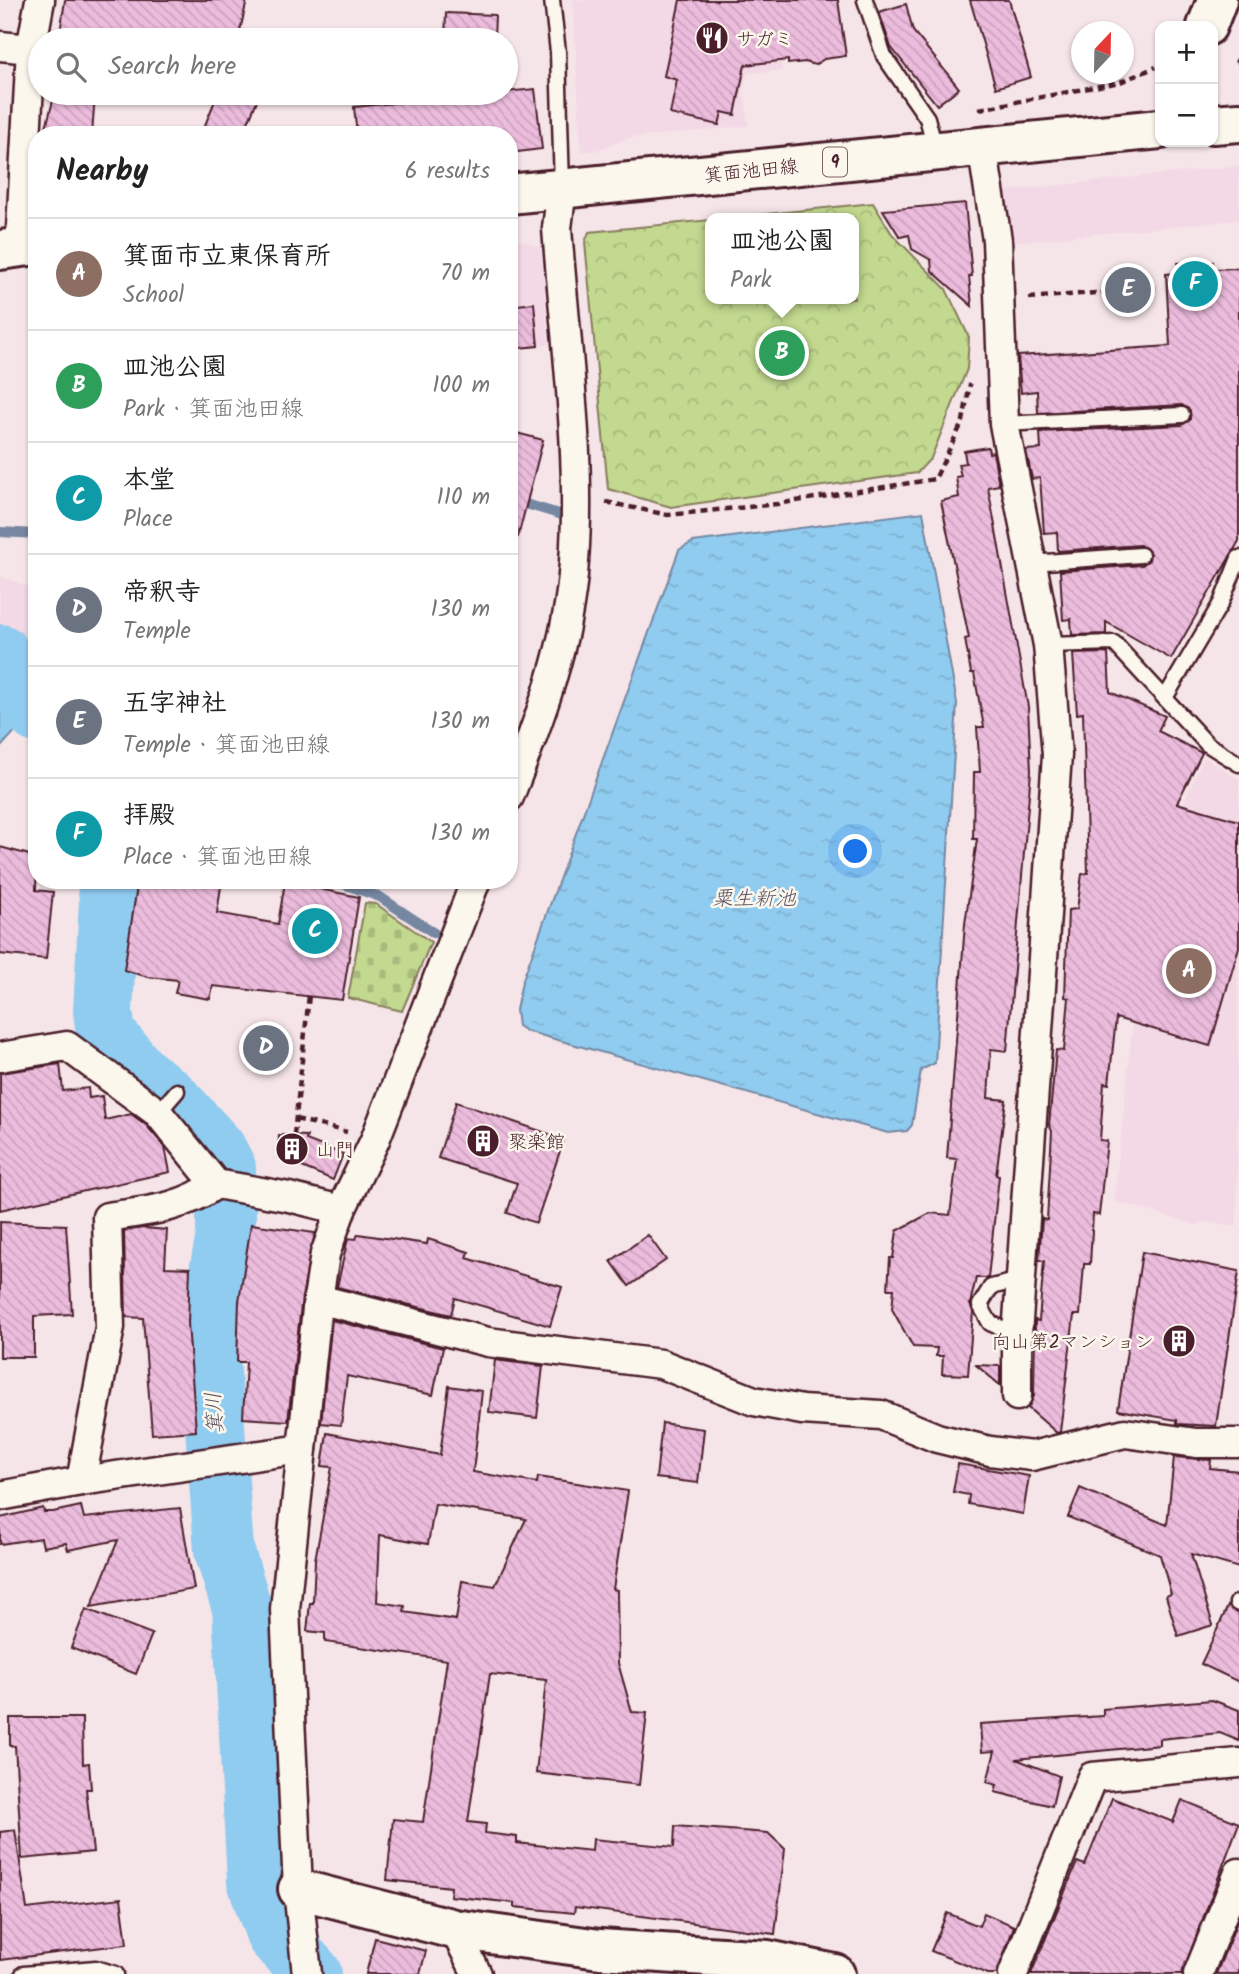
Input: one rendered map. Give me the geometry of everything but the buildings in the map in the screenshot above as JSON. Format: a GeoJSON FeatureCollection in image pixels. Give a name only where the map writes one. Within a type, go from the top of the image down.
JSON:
{"type":"FeatureCollection","features":[{"type":"Feature","properties":{"kind":"main road"},"geometry":{"type":"LineString","coordinates":[[1209,21],[1217,0]]}},
{"type":"Feature","properties":{"kind":"main road"},"geometry":{"type":"LineString","coordinates":[[1218,124],[1239,122]]}},
{"type":"Feature","properties":{"kind":"main road","name":"箕面池田線"},"geometry":{"type":"LineString","coordinates":[[518,193],[1155,129]]}},
{"type":"Feature","properties":{"kind":"main road"},"geometry":{"type":"LineString","coordinates":[[300,1906],[600,1949],[768,1960],[835,1974]]}},
{"type":"Feature","properties":{"kind":"street"},"geometry":{"type":"LineString","coordinates":[[35,28],[40,0]]}},
{"type":"Feature","properties":{"kind":"street"},"geometry":{"type":"LineString","coordinates":[[0,46],[28,49]]}},
{"type":"Feature","properties":{"kind":"street"},"geometry":{"type":"LineString","coordinates":[[19,247],[28,98]]}},
{"type":"Feature","properties":{"kind":"street"},"geometry":{"type":"LineString","coordinates":[[982,146],[997,240],[1004,424],[1048,645],[1057,755],[1020,1279],[1017,1396]]}},
{"type":"Feature","properties":{"kind":"street"},"geometry":{"type":"LineString","coordinates":[[518,750],[560,653],[574,565],[577,492],[557,228],[562,188]]}},
{"type":"Feature","properties":{"kind":"street"},"geometry":{"type":"LineString","coordinates":[[307,1974],[300,1906],[285,1609],[318,1299],[325,1254],[341,1210],[374,1140],[472,889]]}},
{"type":"Feature","properties":{"kind":"street"},"geometry":{"type":"LineString","coordinates":[[0,1057],[67,1046],[158,1113],[227,1185],[341,1210]]}},
{"type":"Feature","properties":{"kind":"street"},"geometry":{"type":"LineString","coordinates":[[81,1480],[110,1327],[107,1217],[174,1207],[227,1185]]}},
{"type":"Feature","properties":{"kind":"street"},"geometry":{"type":"LineString","coordinates":[[318,1299],[488,1342],[661,1364],[754,1401],[802,1410],[881,1415],[937,1438],[990,1451],[1032,1457],[1125,1433],[1196,1443],[1239,1443]]}},
{"type":"Feature","properties":{"kind":"street"},"geometry":{"type":"LineString","coordinates":[[0,1496],[81,1480],[302,1449]]}},
{"type":"Feature","properties":{"kind":"street"},"geometry":{"type":"LineString","coordinates":[[1013,1974],[1092,1777],[1239,1763]]}},
{"type":"Feature","properties":{"kind":"street"},"geometry":{"type":"LineString","coordinates":[[1198,1974],[1239,1873]]}},
{"type":"Feature","properties":{"kind":"street"},"geometry":{"type":"LineString","coordinates":[[454,1928],[477,1974]]}},
{"type":"Feature","properties":{"kind":"lane"},"geometry":{"type":"LineString","coordinates":[[552,0],[558,52],[562,188]]}},
{"type":"Feature","properties":{"kind":"lane"},"geometry":{"type":"LineString","coordinates":[[865,0],[884,56],[927,118],[936,152]]}},
{"type":"Feature","properties":{"kind":"lane"},"geometry":{"type":"LineString","coordinates":[[1004,424],[1182,415]]}},
{"type":"Feature","properties":{"kind":"lane"},"geometry":{"type":"LineString","coordinates":[[1032,563],[1140,555]]}},
{"type":"Feature","properties":{"kind":"lane"},"geometry":{"type":"LineString","coordinates":[[1165,698],[1222,603],[1239,558]]}},
{"type":"Feature","properties":{"kind":"lane"},"geometry":{"type":"LineString","coordinates":[[1048,645],[1114,643],[1207,744],[1239,764]]}},
{"type":"Feature","properties":{"kind":"lane"},"geometry":{"type":"LineString","coordinates":[[158,1113],[177,1091]]}},
{"type":"Feature","properties":{"kind":"lane"},"geometry":{"type":"LineString","coordinates":[[1017,1335],[990,1323],[980,1305],[990,1287],[1020,1279]]}},
{"type":"Feature","properties":{"kind":"lane"},"geometry":{"type":"LineString","coordinates":[[23,1974],[96,1968],[117,1974]]}},
{"type":"Feature","properties":{"kind":"path"},"geometry":{"type":"LineString","coordinates":[[1035,297],[1160,288]]}},
{"type":"Feature","properties":{"kind":"path"},"geometry":{"type":"LineString","coordinates":[[577,492],[600,501],[668,515],[777,504],[935,480],[963,421],[970,382]]}},
{"type":"Feature","properties":{"kind":"path"},"geometry":{"type":"LineString","coordinates":[[294,1135],[309,995]]}},
{"type":"Feature","properties":{"kind":"path"},"geometry":{"type":"LineString","coordinates":[[296,1119],[374,1140]]}},
{"type":"Feature","properties":{"kind":"shaded area"},"geometry":{"type":"Polygon","coordinates":[[[573,0],[773,0],[782,71],[748,73],[743,89],[749,126],[629,138],[595,151],[581,151],[573,0]]]}},
{"type":"Feature","properties":{"kind":"shaded area"},"geometry":{"type":"Polygon","coordinates":[[[1239,166],[1239,220],[1013,242],[1003,191],[1239,166]]]}},
{"type":"Feature","properties":{"kind":"shaded area"},"geometry":{"type":"Polygon","coordinates":[[[518,241],[541,248],[549,345],[518,348],[518,241]]]}},
{"type":"Feature","properties":{"kind":"shaded area"},"geometry":{"type":"Polygon","coordinates":[[[0,576],[28,587],[28,665],[0,622],[0,576]]]}},
{"type":"Feature","properties":{"kind":"shaded area"},"geometry":{"type":"Polygon","coordinates":[[[1204,757],[1239,779],[1237,1227],[1206,1222],[1197,1225],[1114,1201],[1134,1008],[1172,828],[1204,757]]]}},
{"type":"Feature","properties":{"kind":"green space"},"geometry":{"type":"Polygon","coordinates":[[[873,203],[892,234],[946,289],[969,337],[967,369],[931,458],[917,473],[671,507],[608,489],[585,242],[589,232],[705,220],[705,304],[859,304],[859,213],[776,213],[873,203]]]}},
{"type":"Feature","properties":{"kind":"green space"},"geometry":{"type":"Polygon","coordinates":[[[365,903],[376,904],[431,942],[402,1011],[348,998],[365,903]]]}},
{"type":"Feature","properties":{"kind":"water","name":"粟生新池"},"geometry":{"type":"Polygon","coordinates":[[[923,512],[957,703],[935,1063],[921,1070],[912,1125],[907,1131],[888,1133],[526,1031],[518,1026],[516,1010],[522,982],[679,550],[693,542],[923,512]]]}},
{"type":"Feature","properties":{"kind":"water"},"geometry":{"type":"Polygon","coordinates":[[[0,693],[20,726],[0,748],[0,693]]]}},
{"type":"Feature","properties":{"kind":"waterway"},"geometry":{"type":"LineString","coordinates":[[518,502],[559,514]]}},
{"type":"Feature","properties":{"kind":"waterway"},"geometry":{"type":"LineString","coordinates":[[0,532],[28,534]]}},
{"type":"Feature","properties":{"kind":"waterway"},"geometry":{"type":"LineString","coordinates":[[0,654],[28,699]]}},
{"type":"Feature","properties":{"kind":"waterway","name":"箕川"},"geometry":{"type":"LineString","coordinates":[[108,889],[103,1011],[106,1034],[139,1074],[169,1097],[216,1149],[226,1168],[226,1235],[208,1330],[224,1550],[242,1608],[257,1881],[276,1935],[312,1974]]}},
{"type":"Feature","properties":{"kind":"waterway"},"geometry":{"type":"LineString","coordinates":[[357,889],[380,897],[434,933]]}},
{"type":"Feature","properties":{"kind":"place","name":"サガミ"},"geometry":{"type":"Point","coordinates":[712,38]}},
{"type":"Feature","properties":{"kind":"place","name":"拝殿"},"geometry":{"type":"Point","coordinates":[1195,284]}},
{"type":"Feature","properties":{"kind":"place","name":"五字神社"},"geometry":{"type":"Point","coordinates":[1128,290]}},
{"type":"Feature","properties":{"kind":"place","name":"皿池公園"},"geometry":{"type":"Point","coordinates":[782,353]}},
{"type":"Feature","properties":{"kind":"place","name":"本堂"},"geometry":{"type":"Point","coordinates":[315,931]}},
{"type":"Feature","properties":{"kind":"place","name":"箕面市立東保育所"},"geometry":{"type":"Point","coordinates":[1189,971]}},
{"type":"Feature","properties":{"kind":"place","name":"帝釈寺"},"geometry":{"type":"Point","coordinates":[266,1048]}},
{"type":"Feature","properties":{"kind":"place","name":"聚楽館"},"geometry":{"type":"Point","coordinates":[483,1141]}},
{"type":"Feature","properties":{"kind":"place","name":"山門"},"geometry":{"type":"Point","coordinates":[292,1149]}},
{"type":"Feature","properties":{"kind":"place","name":"向山第2マンション"},"geometry":{"type":"Point","coordinates":[1179,1341]}}]}
